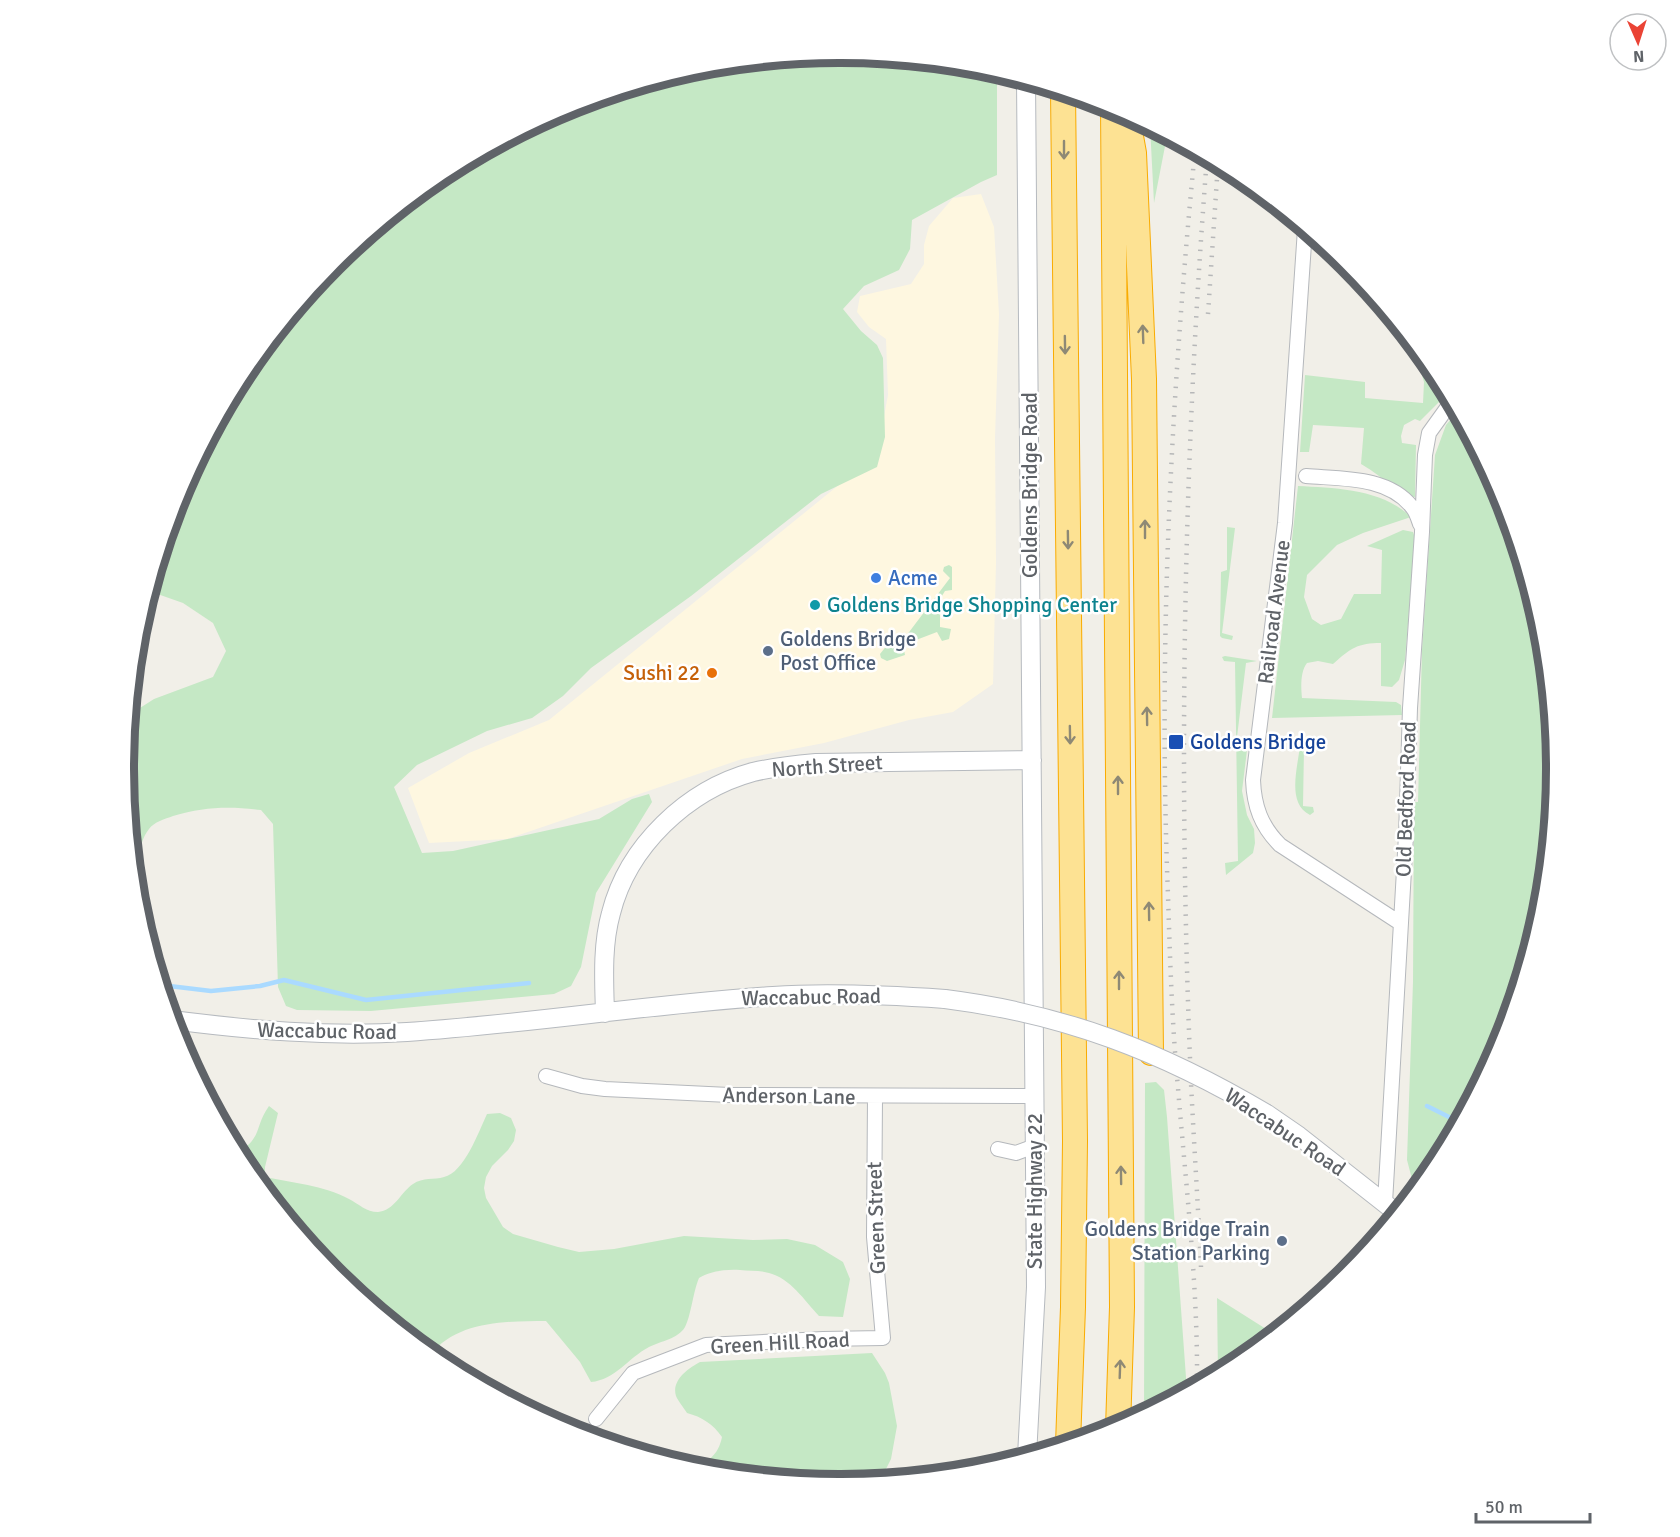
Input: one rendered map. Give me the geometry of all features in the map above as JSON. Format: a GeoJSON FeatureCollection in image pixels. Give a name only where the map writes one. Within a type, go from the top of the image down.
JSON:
{"type":"FeatureCollection","features":[{"type":"Feature","properties":{"kind":"highway"},"geometry":{"type":"LineString","coordinates":[[1063,99],[1075,1141],[1074,1295],[1068,1436]]}},
{"type":"Feature","properties":{"kind":"highway"},"geometry":{"type":"LineString","coordinates":[[1113,118],[1122,1307],[1118,1416]]}},
{"type":"Feature","properties":{"kind":"highway"},"geometry":{"type":"LineString","coordinates":[[1128,125],[1134,153],[1142,300],[1151,1053]]}},
{"type":"Feature","properties":{"kind":"main road","name":"Goldens Bridge Road"},"geometry":{"type":"LineString","coordinates":[[1026,88],[1033,925]]}},
{"type":"Feature","properties":{"kind":"main road","name":"North Street"},"geometry":{"type":"LineString","coordinates":[[605,1013],[606,943],[610,914],[619,887],[632,862],[650,839],[673,815],[698,796],[724,783],[781,766],[816,763],[1032,760]]}},
{"type":"Feature","properties":{"kind":"main road","name":"State Highway 22"},"geometry":{"type":"LineString","coordinates":[[1028,1448],[1036,1287],[1033,925]]}},
{"type":"Feature","properties":{"kind":"main road","name":"Waccabuc Road"},"geometry":{"type":"LineString","coordinates":[[182,1021],[299,1033],[405,1032],[727,999],[818,994],[945,999],[1023,1011],[1110,1037],[1151,1053],[1220,1086],[1299,1136],[1391,1208]]}},
{"type":"Feature","properties":{"kind":"street","name":"Railroad Avenue"},"geometry":{"type":"LineString","coordinates":[[1304,238],[1289,476],[1253,795],[1263,824],[1269,835],[1280,845],[1400,923]]}},
{"type":"Feature","properties":{"kind":"street","name":"Old Bedford Road"},"geometry":{"type":"LineString","coordinates":[[1391,1208],[1400,923],[1425,455],[1429,433],[1446,409]]}},
{"type":"Feature","properties":{"kind":"street"},"geometry":{"type":"LineString","coordinates":[[1306,476],[1348,479],[1382,485],[1400,494],[1414,508],[1422,532]]}},
{"type":"Feature","properties":{"kind":"street","name":"Anderson Lane"},"geometry":{"type":"LineString","coordinates":[[546,1077],[604,1089],[729,1095],[1035,1096]]}},
{"type":"Feature","properties":{"kind":"street","name":"Green Street"},"geometry":{"type":"LineString","coordinates":[[875,1097],[874,1237],[883,1338]]}},
{"type":"Feature","properties":{"kind":"street"},"geometry":{"type":"LineString","coordinates":[[998,1149],[1016,1153],[1035,1146]]}},
{"type":"Feature","properties":{"kind":"street","name":"Green Hill Road"},"geometry":{"type":"LineString","coordinates":[[596,1419],[633,1373],[706,1345],[883,1338]]}},
{"type":"Feature","properties":{"kind":"shaded area"},"geometry":{"type":"Polygon","coordinates":[[[981,194],[994,227],[999,314],[995,438],[996,563],[993,684],[953,712],[909,720],[824,743],[742,759],[507,839],[429,843],[408,788],[469,753],[549,720],[877,454],[888,395],[886,339],[869,327],[857,312],[860,296],[911,284],[924,264],[924,245],[929,226],[953,198],[981,194]]]}},
{"type":"Feature","properties":{"kind":"green space"},"geometry":{"type":"Polygon","coordinates":[[[840,63],[932,69],[997,81],[997,175],[912,220],[910,249],[899,270],[864,286],[843,309],[861,331],[877,345],[883,358],[885,437],[877,467],[821,494],[691,596],[591,668],[563,696],[532,718],[487,731],[417,765],[394,787],[422,853],[453,851],[599,819],[632,799],[649,794],[652,802],[596,893],[581,967],[571,986],[554,994],[371,1011],[297,1010],[286,1006],[278,987],[273,824],[261,810],[206,809],[173,816],[149,829],[140,852],[134,768],[137,710],[154,699],[213,677],[226,651],[213,623],[183,603],[157,594],[172,542],[207,456],[253,377],[280,339],[341,270],[375,238],[448,182],[528,136],[570,117],[613,100],[702,77],[748,69],[840,63]]]}},
{"type":"Feature","properties":{"kind":"green space"},"geometry":{"type":"Polygon","coordinates":[[[1150,135],[1166,143],[1154,203],[1150,135]]]}},
{"type":"Feature","properties":{"kind":"green space"},"geometry":{"type":"Polygon","coordinates":[[[1421,372],[1428,378],[1441,400],[1420,421],[1415,419],[1404,425],[1401,436],[1402,443],[1416,445],[1415,497],[1403,492],[1361,464],[1364,428],[1313,425],[1309,452],[1300,452],[1305,375],[1365,382],[1365,398],[1423,403],[1424,382],[1421,372]]]}},
{"type":"Feature","properties":{"kind":"green space"},"geometry":{"type":"Polygon","coordinates":[[[1452,418],[1473,456],[1508,542],[1521,586],[1532,631],[1544,722],[1546,768],[1544,815],[1532,906],[1508,995],[1473,1081],[1451,1121],[1412,1181],[1407,1160],[1413,982],[1414,802],[1418,802],[1422,650],[1435,455],[1446,425],[1452,418]]]}},
{"type":"Feature","properties":{"kind":"green space"},"geometry":{"type":"Polygon","coordinates":[[[1298,486],[1343,489],[1373,495],[1411,517],[1363,533],[1337,545],[1307,575],[1304,597],[1312,619],[1321,625],[1341,619],[1354,594],[1381,594],[1382,550],[1367,546],[1403,530],[1413,532],[1415,538],[1405,660],[1399,680],[1392,687],[1381,686],[1381,643],[1366,644],[1355,648],[1333,664],[1318,661],[1307,663],[1302,680],[1302,698],[1396,702],[1401,705],[1402,715],[1272,718],[1298,486]]]}},
{"type":"Feature","properties":{"kind":"green space"},"geometry":{"type":"Polygon","coordinates":[[[1227,527],[1235,528],[1222,633],[1233,636],[1232,640],[1220,636],[1221,572],[1227,570],[1227,527]]]}},
{"type":"Feature","properties":{"kind":"green space"},"geometry":{"type":"Polygon","coordinates":[[[949,565],[952,567],[952,590],[945,591],[940,599],[940,627],[951,629],[949,639],[942,641],[937,632],[903,645],[905,655],[887,661],[881,658],[880,654],[888,644],[897,648],[950,578],[943,571],[944,567],[949,565]]]}},
{"type":"Feature","properties":{"kind":"green space"},"geometry":{"type":"Polygon","coordinates":[[[1222,657],[1257,661],[1246,663],[1237,737],[1246,739],[1248,742],[1242,791],[1247,815],[1254,829],[1255,843],[1253,853],[1226,875],[1225,863],[1238,861],[1235,662],[1224,661],[1222,657]]]}},
{"type":"Feature","properties":{"kind":"green space"},"geometry":{"type":"Polygon","coordinates":[[[1303,743],[1318,745],[1316,748],[1304,748],[1303,806],[1313,807],[1314,812],[1310,815],[1298,802],[1295,784],[1300,745],[1303,743]]]}},
{"type":"Feature","properties":{"kind":"green space"},"geometry":{"type":"Polygon","coordinates":[[[1156,1082],[1164,1090],[1186,1383],[1144,1405],[1145,1083],[1156,1082]]]}},
{"type":"Feature","properties":{"kind":"green space"},"geometry":{"type":"Polygon","coordinates":[[[269,1106],[278,1113],[265,1167],[265,1177],[245,1148],[255,1137],[269,1106]]]}},
{"type":"Feature","properties":{"kind":"green space"},"geometry":{"type":"Polygon","coordinates":[[[500,1113],[511,1118],[516,1130],[514,1141],[492,1166],[486,1177],[484,1188],[486,1198],[503,1227],[513,1234],[579,1252],[614,1249],[684,1236],[753,1240],[787,1239],[815,1245],[843,1262],[850,1279],[843,1317],[819,1316],[784,1280],[766,1272],[724,1270],[708,1274],[699,1278],[687,1322],[682,1331],[674,1337],[649,1347],[607,1377],[591,1382],[580,1362],[546,1321],[484,1325],[454,1335],[438,1348],[411,1328],[341,1267],[310,1234],[265,1177],[329,1190],[366,1209],[374,1212],[384,1211],[417,1182],[451,1174],[470,1150],[487,1114],[500,1113]]]}},
{"type":"Feature","properties":{"kind":"green space"},"geometry":{"type":"Polygon","coordinates":[[[1217,1298],[1267,1330],[1218,1364],[1217,1298]]]}},
{"type":"Feature","properties":{"kind":"green space"},"geometry":{"type":"Polygon","coordinates":[[[872,1353],[889,1383],[897,1426],[891,1459],[884,1472],[840,1474],[794,1472],[748,1468],[706,1461],[715,1454],[722,1437],[707,1422],[687,1413],[676,1396],[675,1390],[678,1380],[686,1371],[700,1362],[872,1353]]]}},
{"type":"Feature","properties":{"kind":"waterway"},"geometry":{"type":"LineString","coordinates":[[169,986],[211,991],[260,986],[284,980],[366,1000],[529,983]]}},
{"type":"Feature","properties":{"kind":"waterway"},"geometry":{"type":"LineString","coordinates":[[1427,1106],[1452,1119]]}},
{"type":"Feature","properties":{"kind":"railway"},"geometry":{"type":"LineString","coordinates":[[1194,159],[1173,429],[1166,615],[1165,802],[1171,991],[1194,1274],[1197,1377]]}},
{"type":"Feature","properties":{"kind":"railway"},"geometry":{"type":"LineString","coordinates":[[1201,1267],[1187,967],[1184,736],[1188,504],[1206,166]]}},
{"type":"Feature","properties":{"kind":"railway"},"geometry":{"type":"LineString","coordinates":[[1208,314],[1217,173]]}},
{"type":"Feature","properties":{"kind":"place","name":"Acme"},"geometry":{"type":"Point","coordinates":[876,578]}},
{"type":"Feature","properties":{"kind":"place","name":"Goldens Bridge Shopping Center"},"geometry":{"type":"Point","coordinates":[815,605]}},
{"type":"Feature","properties":{"kind":"place","name":"Goldens Bridge Post Office"},"geometry":{"type":"Point","coordinates":[768,651]}},
{"type":"Feature","properties":{"kind":"place","name":"Sushi 22"},"geometry":{"type":"Point","coordinates":[712,673]}},
{"type":"Feature","properties":{"kind":"place","name":"Goldens Bridge"},"geometry":{"type":"Point","coordinates":[1176,742]}},
{"type":"Feature","properties":{"kind":"place","name":"Goldens Bridge Train Station Parking"},"geometry":{"type":"Point","coordinates":[1282,1241]}}]}
